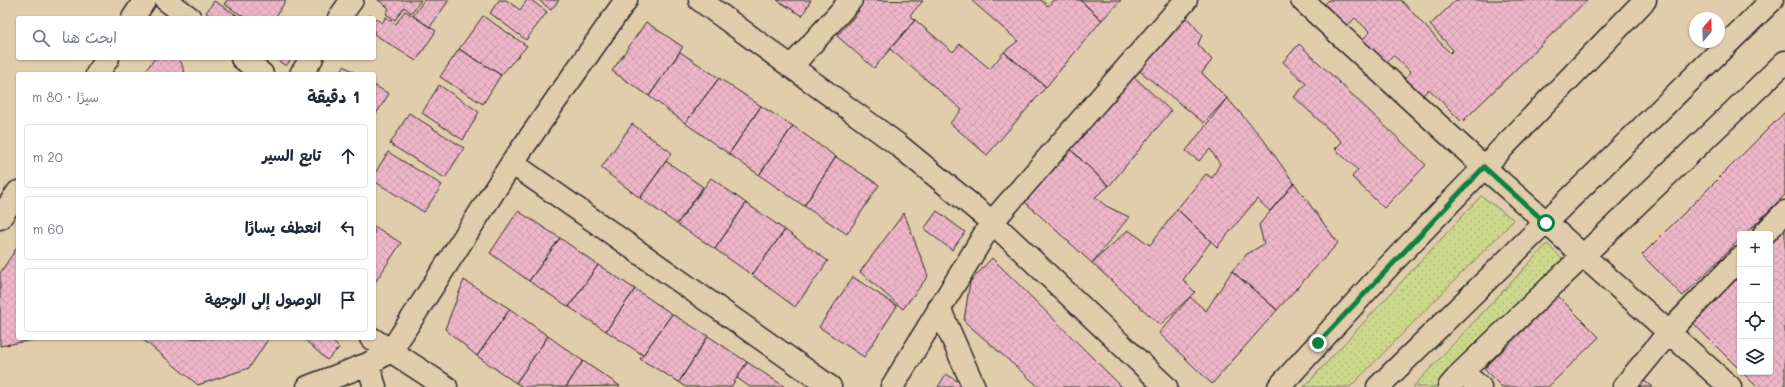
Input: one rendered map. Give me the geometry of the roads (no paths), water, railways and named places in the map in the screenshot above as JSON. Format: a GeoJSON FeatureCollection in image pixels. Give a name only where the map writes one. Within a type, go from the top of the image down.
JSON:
{"type":"FeatureCollection","features":[{"type":"Feature","properties":{"kind":"street"},"geometry":{"type":"LineString","coordinates":[[134,16],[145,0]]}},
{"type":"Feature","properties":{"kind":"street"},"geometry":{"type":"LineString","coordinates":[[166,0],[187,16]]}},
{"type":"Feature","properties":{"kind":"street"},"geometry":{"type":"LineString","coordinates":[[340,16],[352,0]]}},
{"type":"Feature","properties":{"kind":"street"},"geometry":{"type":"LineString","coordinates":[[313,386],[368,364],[391,351],[512,163],[626,0]]}},
{"type":"Feature","properties":{"kind":"street"},"geometry":{"type":"LineString","coordinates":[[700,0],[897,144],[992,222],[1166,387]]}},
{"type":"Feature","properties":{"kind":"street"},"geometry":{"type":"LineString","coordinates":[[892,387],[992,222],[1186,0]]}},
{"type":"Feature","properties":{"kind":"street"},"geometry":{"type":"LineString","coordinates":[[1302,0],[1484,167],[1730,387]]}},
{"type":"Feature","properties":{"kind":"street"},"geometry":{"type":"LineString","coordinates":[[1279,387],[1387,268],[1645,0]]}},
{"type":"Feature","properties":{"kind":"street"},"geometry":{"type":"LineString","coordinates":[[1378,387],[1772,0]]}},
{"type":"Feature","properties":{"kind":"street"},"geometry":{"type":"LineString","coordinates":[[791,67],[843,4]]}},
{"type":"Feature","properties":{"kind":"street"},"geometry":{"type":"LineString","coordinates":[[99,72],[107,60]]}},
{"type":"Feature","properties":{"kind":"street"},"geometry":{"type":"LineString","coordinates":[[244,60],[260,72]]}},
{"type":"Feature","properties":{"kind":"street"},"geometry":{"type":"LineString","coordinates":[[302,72],[311,60]]}},
{"type":"Feature","properties":{"kind":"street"},"geometry":{"type":"LineString","coordinates":[[1480,387],[1455,379],[1582,255],[1785,62]]}},
{"type":"Feature","properties":{"kind":"street"},"geometry":{"type":"LineString","coordinates":[[512,163],[830,387]]}},
{"type":"Feature","properties":{"kind":"street"},"geometry":{"type":"LineString","coordinates":[[0,218],[16,195]]}},
{"type":"Feature","properties":{"kind":"street"},"geometry":{"type":"LineString","coordinates":[[1767,231],[1785,212]]}},
{"type":"Feature","properties":{"kind":"street"},"geometry":{"type":"LineString","coordinates":[[1624,387],[1669,332],[1737,261]]}},
{"type":"Feature","properties":{"kind":"street"},"geometry":{"type":"LineString","coordinates":[[939,308],[974,387]]}},
{"type":"Feature","properties":{"kind":"street"},"geometry":{"type":"LineString","coordinates":[[374,340],[446,387]]}},
{"type":"Feature","properties":{"kind":"street"},"geometry":{"type":"LineString","coordinates":[[368,364],[375,387]]}}]}
